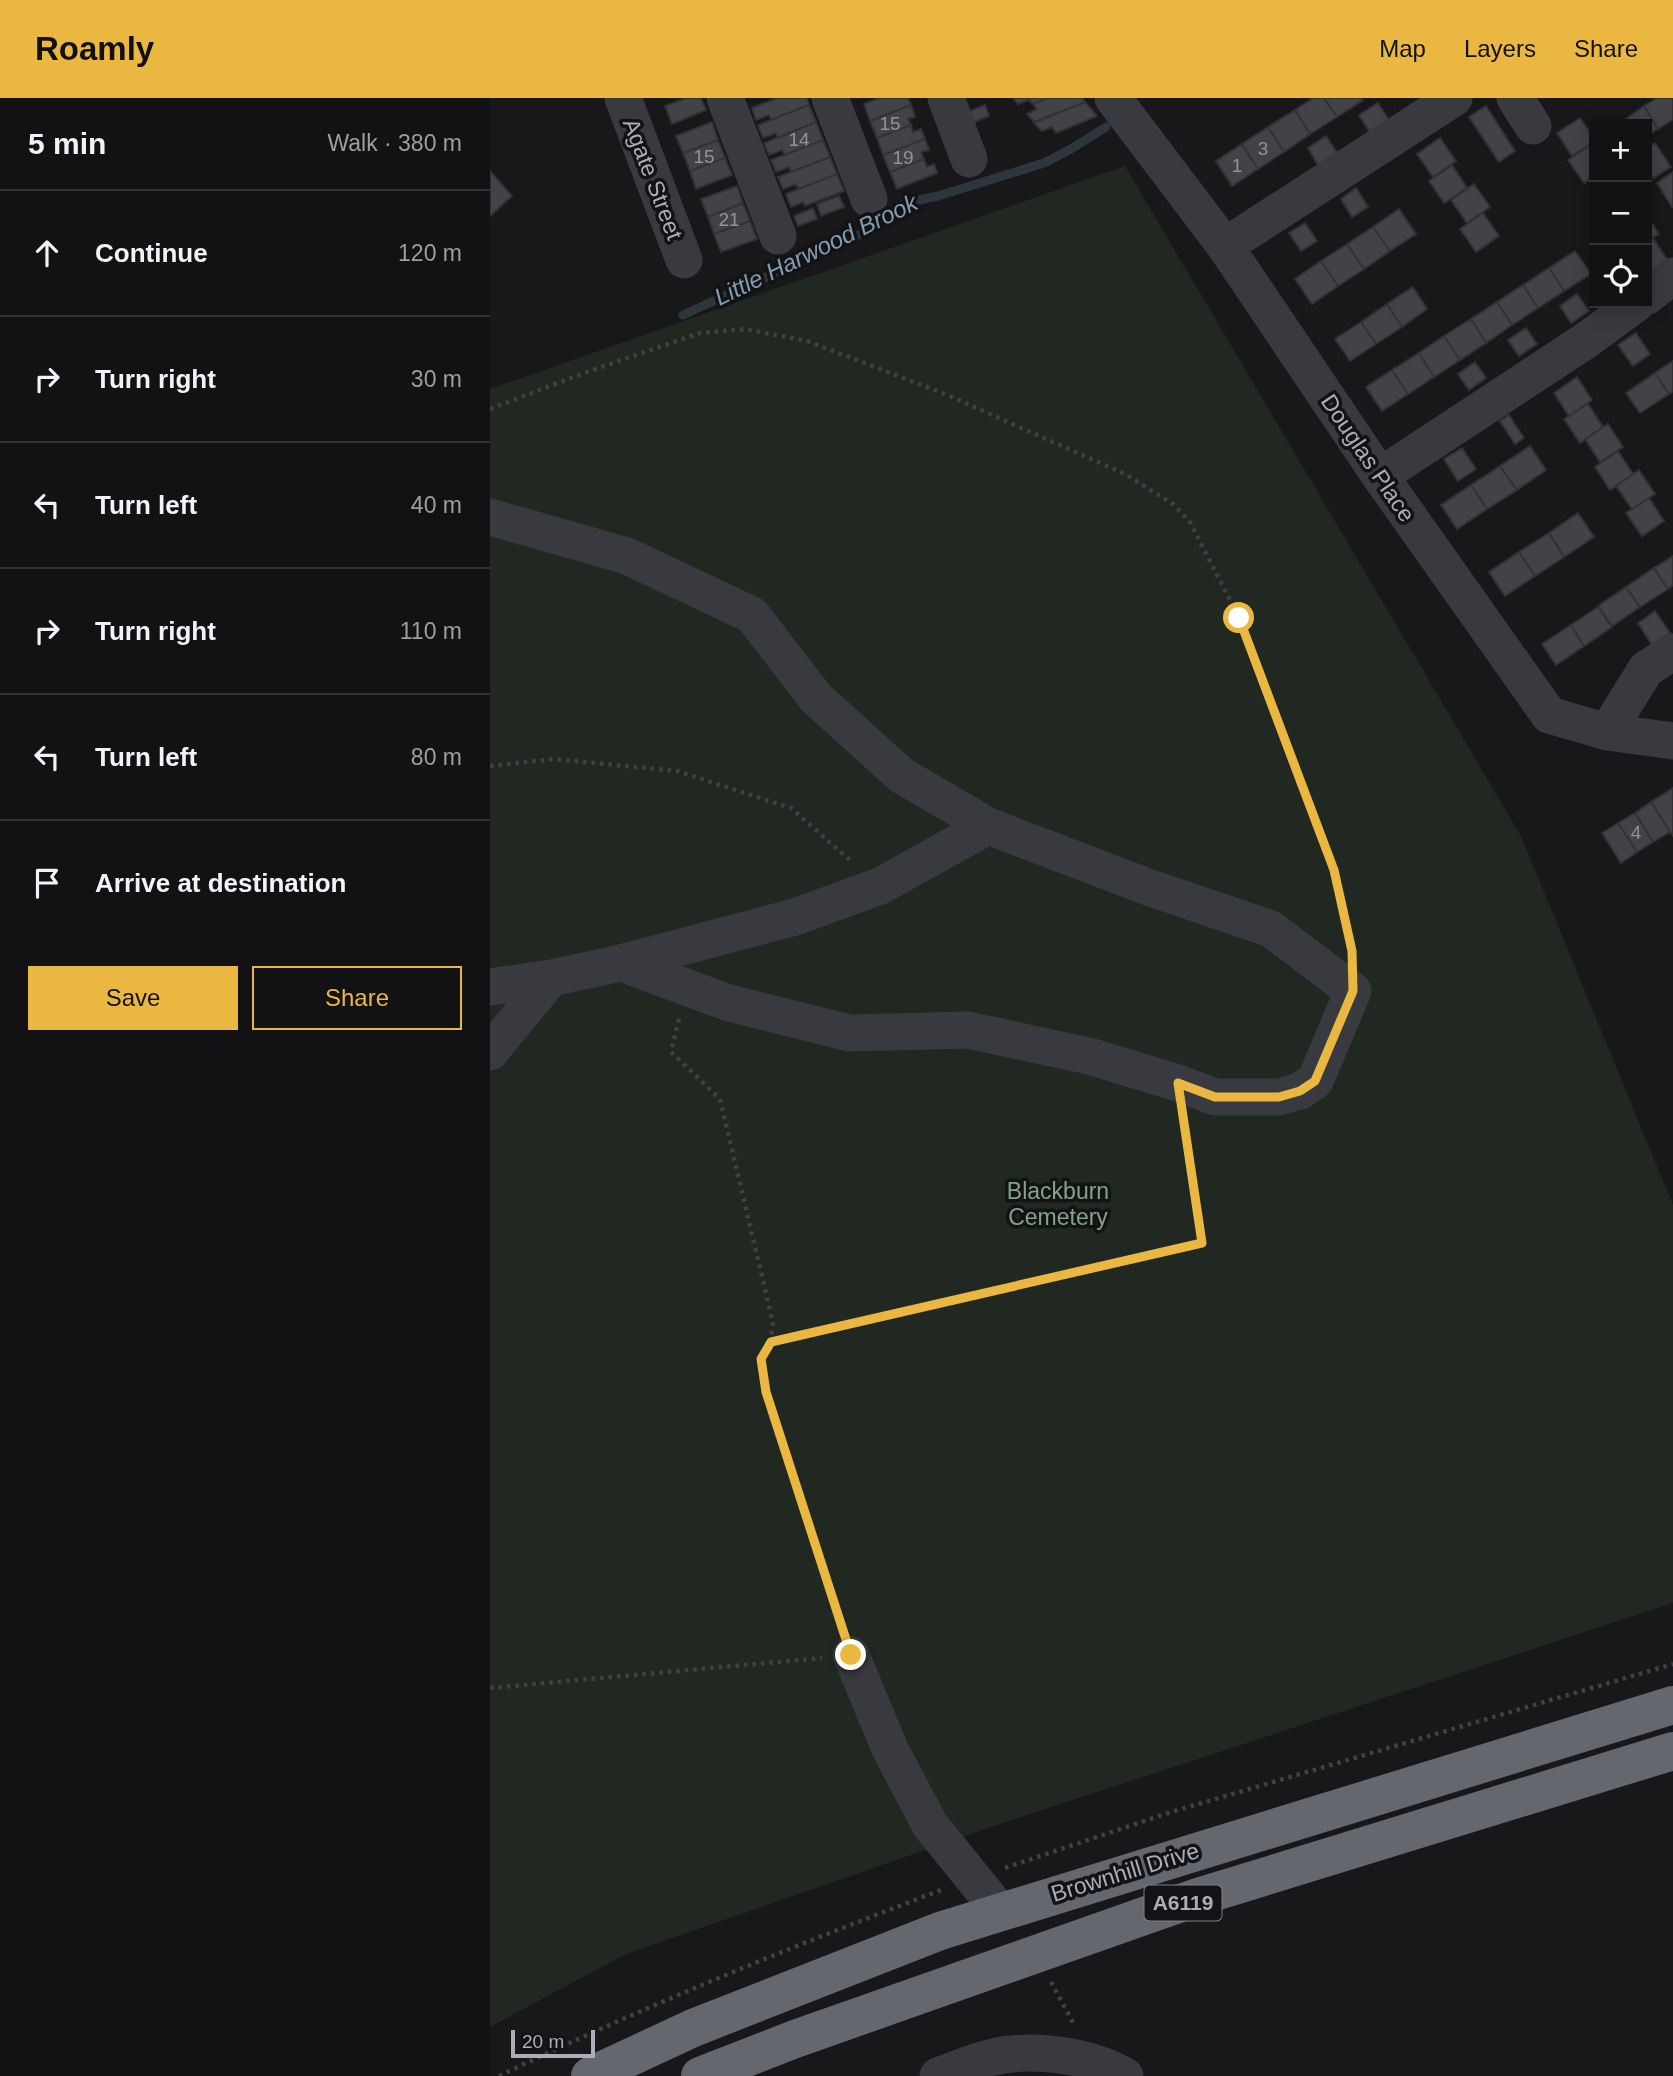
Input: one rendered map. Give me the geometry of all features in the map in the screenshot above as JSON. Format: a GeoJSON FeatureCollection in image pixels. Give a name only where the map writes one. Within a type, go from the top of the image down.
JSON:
{"type":"FeatureCollection","features":[{"type":"Feature","properties":{"kind":"highway","name":"Brownhill Drive"},"geometry":{"type":"LineString","coordinates":[[590,2076],[693,2028],[999,1910],[1673,1705]]}},
{"type":"Feature","properties":{"kind":"highway","name":"Brownhill Drive"},"geometry":{"type":"LineString","coordinates":[[700,2076],[1198,1897],[1673,1752]]}},
{"type":"Feature","properties":{"kind":"street","name":"Agate Street"},"geometry":{"type":"LineString","coordinates":[[623,98],[684,260]]}},
{"type":"Feature","properties":{"kind":"street"},"geometry":{"type":"LineString","coordinates":[[725,98],[778,236]]}},
{"type":"Feature","properties":{"kind":"street"},"geometry":{"type":"LineString","coordinates":[[830,98],[869,199]]}},
{"type":"Feature","properties":{"kind":"street"},"geometry":{"type":"LineString","coordinates":[[946,98],[969,159]]}},
{"type":"Feature","properties":{"kind":"street","name":"Douglas Place"},"geometry":{"type":"LineString","coordinates":[[1113,98],[1225,246],[1380,476],[1549,715],[1607,732],[1673,741]]}},
{"type":"Feature","properties":{"kind":"street"},"geometry":{"type":"LineString","coordinates":[[1225,246],[1454,98]]}},
{"type":"Feature","properties":{"kind":"street"},"geometry":{"type":"LineString","coordinates":[[1652,292],[1673,276]]}},
{"type":"Feature","properties":{"kind":"street"},"geometry":{"type":"LineString","coordinates":[[1380,476],[1585,341],[1630,308]]}},
{"type":"Feature","properties":{"kind":"street"},"geometry":{"type":"LineString","coordinates":[[490,517],[627,556],[752,615],[816,698],[901,775],[988,826],[1148,887],[1271,929],[1353,991],[1315,1081],[1300,1091],[1279,1097],[1215,1097],[1089,1056],[968,1030],[849,1033],[729,1003],[621,963]]}},
{"type":"Feature","properties":{"kind":"street"},"geometry":{"type":"LineString","coordinates":[[1607,732],[1646,669],[1673,652]]}},
{"type":"Feature","properties":{"kind":"street"},"geometry":{"type":"LineString","coordinates":[[490,987],[551,978],[621,963],[795,916],[880,886],[988,826]]}},
{"type":"Feature","properties":{"kind":"street"},"geometry":{"type":"LineString","coordinates":[[490,1052],[551,978]]}},
{"type":"Feature","properties":{"kind":"street"},"geometry":{"type":"LineString","coordinates":[[851,1655],[890,1749],[929,1825],[999,1910]]}},
{"type":"Feature","properties":{"kind":"street"},"geometry":{"type":"LineString","coordinates":[[938,2076],[990,2057],[1055,2053],[1094,2062],[1124,2075]]}},
{"type":"Feature","properties":{"kind":"path"},"geometry":{"type":"LineString","coordinates":[[490,408],[700,333],[746,329],[807,341],[945,394],[1125,474],[1173,504],[1190,522],[1239,618],[1293,758],[1334,870],[1352,951],[1353,991]]}},
{"type":"Feature","properties":{"kind":"path"},"geometry":{"type":"LineString","coordinates":[[490,766],[553,759],[677,771],[791,808],[880,886]]}},
{"type":"Feature","properties":{"kind":"path"},"geometry":{"type":"LineString","coordinates":[[490,1688],[851,1655],[766,1392],[761,1359],[771,1342],[773,1323],[720,1098],[671,1052],[687,988]]}},
{"type":"Feature","properties":{"kind":"path"},"geometry":{"type":"LineString","coordinates":[[771,1342],[1202,1243],[1178,1083]]}},
{"type":"Feature","properties":{"kind":"green space","name":"Blackburn Cemetery"},"geometry":{"type":"Polygon","coordinates":[[[1125,166],[1521,836],[1673,1205],[1673,1603],[1003,1823],[626,1954],[490,2027],[490,389],[1125,166]]]}},
{"type":"Feature","properties":{"kind":"building"},"geometry":{"type":"Polygon","coordinates":[[[686,98],[701,98],[706,110],[672,124],[665,106],[686,98]]]}},
{"type":"Feature","properties":{"kind":"building"},"geometry":{"type":"Polygon","coordinates":[[[777,98],[807,98],[809,105],[771,120],[769,115],[756,120],[752,108],[777,98]]]}},
{"type":"Feature","properties":{"kind":"building"},"geometry":{"type":"Polygon","coordinates":[[[879,98],[908,98],[911,105],[870,121],[864,104],[879,98]]]}},
{"type":"Feature","properties":{"kind":"building"},"geometry":{"type":"Polygon","coordinates":[[[1013,98],[1048,98],[1033,104],[1029,100],[1018,104],[1013,98]]]}},
{"type":"Feature","properties":{"kind":"building"},"geometry":{"type":"Polygon","coordinates":[[[1048,98],[1082,98],[1085,102],[1034,122],[1027,114],[1037,109],[1033,104],[1048,98]]]}},
{"type":"Feature","properties":{"kind":"building"},"geometry":{"type":"Polygon","coordinates":[[[1313,98],[1324,98],[1337,117],[1310,134],[1295,110],[1313,98]]]}},
{"type":"Feature","properties":{"kind":"building"},"geometry":{"type":"Polygon","coordinates":[[[1324,98],[1361,98],[1363,100],[1337,117],[1324,98]]]}},
{"type":"Feature","properties":{"kind":"building"},"geometry":{"type":"Polygon","coordinates":[[[1657,98],[1673,98],[1673,119],[1658,129],[1644,106],[1657,98]]]}},
{"type":"Feature","properties":{"kind":"building"},"geometry":{"type":"Polygon","coordinates":[[[1085,102],[1097,116],[1056,133],[1052,127],[1042,131],[1034,123],[1085,102]]]}},
{"type":"Feature","properties":{"kind":"building"},"geometry":{"type":"Polygon","coordinates":[[[1378,103],[1390,122],[1371,134],[1359,115],[1378,103]]]}},
{"type":"Feature","properties":{"kind":"building"},"geometry":{"type":"Polygon","coordinates":[[[809,105],[816,122],[778,138],[776,133],[763,138],[758,125],[809,105]]]}},
{"type":"Feature","properties":{"kind":"building"},"geometry":{"type":"Polygon","coordinates":[[[911,105],[915,117],[908,119],[911,125],[877,138],[870,121],[911,105]]]}},
{"type":"Feature","properties":{"kind":"building"},"geometry":{"type":"Polygon","coordinates":[[[985,105],[989,116],[969,124],[965,113],[985,105]]]}},
{"type":"Feature","properties":{"kind":"building"},"geometry":{"type":"Polygon","coordinates":[[[1486,106],[1515,151],[1499,162],[1469,117],[1486,106]]]}},
{"type":"Feature","properties":{"kind":"building"},"geometry":{"type":"Polygon","coordinates":[[[1644,106],[1652,119],[1626,119],[1644,106]]]}},
{"type":"Feature","properties":{"kind":"building"},"geometry":{"type":"Polygon","coordinates":[[[1295,110],[1310,134],[1284,152],[1268,127],[1295,110]]]}},
{"type":"Feature","properties":{"kind":"building"},"geometry":{"type":"Polygon","coordinates":[[[1580,118],[1589,131],[1589,145],[1572,156],[1557,133],[1580,118]]]}},
{"type":"Feature","properties":{"kind":"building"},"geometry":{"type":"Polygon","coordinates":[[[1652,119],[1658,129],[1652,133],[1652,119]]]}},
{"type":"Feature","properties":{"kind":"building"},"geometry":{"type":"Polygon","coordinates":[[[712,122],[718,140],[683,153],[676,136],[712,122]]]}},
{"type":"Feature","properties":{"kind":"building"},"geometry":{"type":"Polygon","coordinates":[[[816,122],[823,140],[785,155],[782,150],[769,155],[764,143],[816,122]]]}},
{"type":"Feature","properties":{"kind":"building"},"geometry":{"type":"Polygon","coordinates":[[[911,125],[913,132],[921,129],[925,139],[883,155],[877,138],[911,125]]]}},
{"type":"Feature","properties":{"kind":"building"},"geometry":{"type":"Polygon","coordinates":[[[1268,127],[1284,152],[1258,169],[1242,144],[1268,127]]]}},
{"type":"Feature","properties":{"kind":"building"},"geometry":{"type":"Polygon","coordinates":[[[1326,136],[1338,154],[1319,167],[1308,148],[1326,136]]]}},
{"type":"Feature","properties":{"kind":"building"},"geometry":{"type":"Polygon","coordinates":[[[1440,138],[1456,161],[1433,177],[1417,154],[1440,138]]]}},
{"type":"Feature","properties":{"kind":"building"},"geometry":{"type":"Polygon","coordinates":[[[925,139],[929,150],[921,152],[924,159],[890,172],[883,155],[925,139]]]}},
{"type":"Feature","properties":{"kind":"building"},"geometry":{"type":"Polygon","coordinates":[[[718,140],[725,158],[690,171],[683,153],[718,140]]]}},
{"type":"Feature","properties":{"kind":"building"},"geometry":{"type":"Polygon","coordinates":[[[823,140],[830,157],[791,172],[789,167],[776,172],[771,160],[823,140]]]}},
{"type":"Feature","properties":{"kind":"building"},"geometry":{"type":"Polygon","coordinates":[[[1655,143],[1671,167],[1653,178],[1652,176],[1652,145],[1655,143]]]}},
{"type":"Feature","properties":{"kind":"building"},"geometry":{"type":"Polygon","coordinates":[[[1242,144],[1258,169],[1232,186],[1216,161],[1242,144]]]}},
{"type":"Feature","properties":{"kind":"building"},"geometry":{"type":"Polygon","coordinates":[[[1589,146],[1589,180],[1584,183],[1568,160],[1589,146]]]}},
{"type":"Feature","properties":{"kind":"building"},"geometry":{"type":"Polygon","coordinates":[[[830,157],[837,174],[798,189],[796,184],[783,189],[778,177],[830,157]]]}},
{"type":"Feature","properties":{"kind":"building"},"geometry":{"type":"Polygon","coordinates":[[[725,158],[732,175],[696,189],[690,171],[725,158]]]}},
{"type":"Feature","properties":{"kind":"building"},"geometry":{"type":"Polygon","coordinates":[[[924,159],[927,167],[934,164],[937,173],[897,189],[890,172],[924,159]]]}},
{"type":"Feature","properties":{"kind":"building"},"geometry":{"type":"Polygon","coordinates":[[[1452,165],[1467,188],[1444,203],[1429,181],[1452,165]]]}},
{"type":"Feature","properties":{"kind":"building"},"geometry":{"type":"Polygon","coordinates":[[[490,171],[512,196],[490,216],[490,171]]]}},
{"type":"Feature","properties":{"kind":"building"},"geometry":{"type":"Polygon","coordinates":[[[1673,172],[1673,206],[1672,207],[1657,183],[1673,172]]]}},
{"type":"Feature","properties":{"kind":"building"},"geometry":{"type":"Polygon","coordinates":[[[837,174],[844,191],[805,206],[803,202],[791,207],[786,194],[837,174]]]}},
{"type":"Feature","properties":{"kind":"building"},"geometry":{"type":"Polygon","coordinates":[[[1474,184],[1490,207],[1467,223],[1451,200],[1474,184]]]}},
{"type":"Feature","properties":{"kind":"building"},"geometry":{"type":"Polygon","coordinates":[[[737,186],[743,203],[708,217],[701,199],[737,186]]]}},
{"type":"Feature","properties":{"kind":"building"},"geometry":{"type":"Polygon","coordinates":[[[1356,188],[1368,207],[1352,217],[1341,199],[1356,188]]]}},
{"type":"Feature","properties":{"kind":"building"},"geometry":{"type":"Polygon","coordinates":[[[839,196],[844,207],[821,216],[817,204],[839,196]]]}},
{"type":"Feature","properties":{"kind":"building"},"geometry":{"type":"Polygon","coordinates":[[[743,203],[750,221],[714,234],[708,217],[743,203]]]}},
{"type":"Feature","properties":{"kind":"building"},"geometry":{"type":"Polygon","coordinates":[[[813,208],[817,219],[798,226],[794,216],[813,208]]]}},
{"type":"Feature","properties":{"kind":"building"},"geometry":{"type":"Polygon","coordinates":[[[1399,209],[1416,234],[1390,251],[1373,227],[1399,209]]]}},
{"type":"Feature","properties":{"kind":"building"},"geometry":{"type":"Polygon","coordinates":[[[1483,213],[1499,236],[1476,252],[1460,229],[1483,213]]]}},
{"type":"Feature","properties":{"kind":"building"},"geometry":{"type":"Polygon","coordinates":[[[750,221],[757,239],[721,252],[714,234],[750,221]]]}},
{"type":"Feature","properties":{"kind":"building"},"geometry":{"type":"Polygon","coordinates":[[[1305,223],[1317,241],[1301,251],[1289,233],[1305,223]]]}},
{"type":"Feature","properties":{"kind":"building"},"geometry":{"type":"Polygon","coordinates":[[[1652,224],[1659,234],[1652,238],[1652,224]]]}},
{"type":"Feature","properties":{"kind":"building"},"geometry":{"type":"Polygon","coordinates":[[[1373,227],[1390,251],[1364,269],[1347,244],[1373,227]]]}},
{"type":"Feature","properties":{"kind":"building"},"geometry":{"type":"Polygon","coordinates":[[[1652,239],[1668,261],[1652,272],[1652,245],[1652,239]]]}},
{"type":"Feature","properties":{"kind":"building"},"geometry":{"type":"Polygon","coordinates":[[[1347,244],[1364,269],[1338,286],[1321,261],[1347,244]]]}},
{"type":"Feature","properties":{"kind":"building"},"geometry":{"type":"Polygon","coordinates":[[[1575,251],[1589,275],[1564,291],[1549,268],[1575,251]]]}},
{"type":"Feature","properties":{"kind":"building"},"geometry":{"type":"Polygon","coordinates":[[[1321,261],[1338,286],[1312,304],[1295,279],[1321,261]]]}},
{"type":"Feature","properties":{"kind":"building"},"geometry":{"type":"Polygon","coordinates":[[[1549,268],[1564,291],[1538,308],[1523,285],[1549,268]]]}},
{"type":"Feature","properties":{"kind":"building"},"geometry":{"type":"Polygon","coordinates":[[[1523,285],[1538,308],[1512,325],[1497,302],[1523,285]]]}},
{"type":"Feature","properties":{"kind":"building"},"geometry":{"type":"Polygon","coordinates":[[[1413,287],[1427,309],[1402,327],[1387,304],[1413,287]]]}},
{"type":"Feature","properties":{"kind":"building"},"geometry":{"type":"Polygon","coordinates":[[[1577,294],[1589,311],[1571,323],[1560,306],[1577,294]]]}},
{"type":"Feature","properties":{"kind":"building"},"geometry":{"type":"Polygon","coordinates":[[[1497,302],[1512,325],[1486,343],[1471,319],[1497,302]]]}},
{"type":"Feature","properties":{"kind":"building"},"geometry":{"type":"Polygon","coordinates":[[[1387,304],[1402,327],[1376,344],[1361,322],[1387,304]]]}},
{"type":"Feature","properties":{"kind":"building"},"geometry":{"type":"Polygon","coordinates":[[[1471,319],[1486,343],[1460,360],[1444,336],[1471,319]]]}},
{"type":"Feature","properties":{"kind":"building"},"geometry":{"type":"Polygon","coordinates":[[[1361,322],[1376,344],[1350,361],[1335,339],[1361,322]]]}},
{"type":"Feature","properties":{"kind":"building"},"geometry":{"type":"Polygon","coordinates":[[[1526,328],[1537,344],[1519,356],[1508,340],[1526,328]]]}},
{"type":"Feature","properties":{"kind":"building"},"geometry":{"type":"Polygon","coordinates":[[[1636,333],[1650,354],[1633,366],[1618,345],[1636,333]]]}},
{"type":"Feature","properties":{"kind":"building"},"geometry":{"type":"Polygon","coordinates":[[[1444,336],[1460,360],[1434,377],[1419,353],[1444,336]]]}},
{"type":"Feature","properties":{"kind":"building"},"geometry":{"type":"Polygon","coordinates":[[[1419,353],[1434,377],[1408,394],[1392,370],[1419,353]]]}},
{"type":"Feature","properties":{"kind":"building"},"geometry":{"type":"Polygon","coordinates":[[[1673,361],[1673,391],[1669,394],[1655,373],[1673,361]]]}},
{"type":"Feature","properties":{"kind":"building"},"geometry":{"type":"Polygon","coordinates":[[[1475,362],[1486,378],[1469,390],[1458,374],[1475,362]]]}},
{"type":"Feature","properties":{"kind":"building"},"geometry":{"type":"Polygon","coordinates":[[[1392,370],[1408,394],[1382,411],[1366,387],[1392,370]]]}},
{"type":"Feature","properties":{"kind":"building"},"geometry":{"type":"Polygon","coordinates":[[[1655,373],[1669,394],[1640,413],[1626,393],[1655,373]]]}},
{"type":"Feature","properties":{"kind":"building"},"geometry":{"type":"Polygon","coordinates":[[[1577,377],[1592,400],[1569,416],[1554,393],[1577,377]]]}},
{"type":"Feature","properties":{"kind":"building"},"geometry":{"type":"Polygon","coordinates":[[[1588,404],[1603,427],[1580,443],[1564,419],[1588,404]]]}},
{"type":"Feature","properties":{"kind":"building"},"geometry":{"type":"Polygon","coordinates":[[[1509,415],[1524,438],[1515,444],[1500,421],[1509,415]]]}},
{"type":"Feature","properties":{"kind":"building"},"geometry":{"type":"Polygon","coordinates":[[[1608,424],[1623,447],[1600,462],[1585,439],[1608,424]]]}},
{"type":"Feature","properties":{"kind":"building"},"geometry":{"type":"Polygon","coordinates":[[[1530,446],[1546,470],[1517,490],[1500,466],[1530,446]]]}},
{"type":"Feature","properties":{"kind":"building"},"geometry":{"type":"Polygon","coordinates":[[[1462,448],[1476,469],[1458,481],[1444,459],[1462,448]]]}},
{"type":"Feature","properties":{"kind":"building"},"geometry":{"type":"Polygon","coordinates":[[[1618,451],[1633,474],[1610,490],[1595,467],[1618,451]]]}},
{"type":"Feature","properties":{"kind":"building"},"geometry":{"type":"Polygon","coordinates":[[[1500,466],[1517,490],[1487,509],[1471,485],[1500,466]]]}},
{"type":"Feature","properties":{"kind":"building"},"geometry":{"type":"Polygon","coordinates":[[[1639,470],[1655,494],[1632,509],[1616,486],[1639,470]]]}},
{"type":"Feature","properties":{"kind":"building"},"geometry":{"type":"Polygon","coordinates":[[[1471,485],[1487,509],[1457,529],[1441,505],[1471,485]]]}},
{"type":"Feature","properties":{"kind":"building"},"geometry":{"type":"Polygon","coordinates":[[[1649,498],[1664,521],[1642,536],[1626,513],[1649,498]]]}},
{"type":"Feature","properties":{"kind":"building"},"geometry":{"type":"Polygon","coordinates":[[[1578,513],[1594,537],[1564,557],[1549,533],[1578,513]]]}},
{"type":"Feature","properties":{"kind":"building"},"geometry":{"type":"Polygon","coordinates":[[[1549,533],[1564,557],[1535,576],[1519,552],[1549,533]]]}},
{"type":"Feature","properties":{"kind":"building"},"geometry":{"type":"Polygon","coordinates":[[[1519,552],[1535,576],[1505,596],[1489,572],[1519,552]]]}},
{"type":"Feature","properties":{"kind":"building"},"geometry":{"type":"Polygon","coordinates":[[[1673,556],[1673,585],[1668,589],[1654,568],[1673,556]]]}},
{"type":"Feature","properties":{"kind":"building"},"geometry":{"type":"Polygon","coordinates":[[[1654,568],[1668,589],[1640,607],[1626,587],[1654,568]]]}},
{"type":"Feature","properties":{"kind":"building"},"geometry":{"type":"Polygon","coordinates":[[[1626,587],[1640,607],[1612,626],[1598,606],[1626,587]]]}},
{"type":"Feature","properties":{"kind":"building"},"geometry":{"type":"Polygon","coordinates":[[[1598,607],[1612,627],[1584,646],[1571,625],[1598,607]]]}},
{"type":"Feature","properties":{"kind":"building"},"geometry":{"type":"Polygon","coordinates":[[[1655,611],[1670,633],[1652,645],[1638,623],[1655,611]]]}},
{"type":"Feature","properties":{"kind":"building"},"geometry":{"type":"Polygon","coordinates":[[[1571,625],[1584,646],[1556,665],[1542,644],[1571,625]]]}},
{"type":"Feature","properties":{"kind":"building"},"geometry":{"type":"Polygon","coordinates":[[[1673,788],[1673,836],[1651,802],[1673,788]]]}},
{"type":"Feature","properties":{"kind":"building"},"geometry":{"type":"Polygon","coordinates":[[[1651,802],[1670,832],[1653,842],[1635,813],[1651,802]]]}},
{"type":"Feature","properties":{"kind":"building"},"geometry":{"type":"Polygon","coordinates":[[[1635,813],[1653,842],[1637,852],[1618,823],[1635,813]]]}},
{"type":"Feature","properties":{"kind":"building"},"geometry":{"type":"Polygon","coordinates":[[[1618,823],[1637,852],[1621,863],[1602,833],[1618,823]]]}},
{"type":"Feature","properties":{"kind":"waterway","name":"Little Harwood Brook"},"geometry":{"type":"LineString","coordinates":[[683,315],[867,231],[904,203],[938,196],[1044,163],[1106,127]]}},
{"type":"Feature","properties":{"kind":"route"},"geometry":{"type":"LineString","coordinates":[[851,1655],[766,1392],[761,1359],[771,1342],[1202,1243],[1178,1083],[1215,1097],[1279,1097],[1300,1091],[1315,1081],[1353,991],[1352,951],[1334,870],[1239,618]]}}]}
